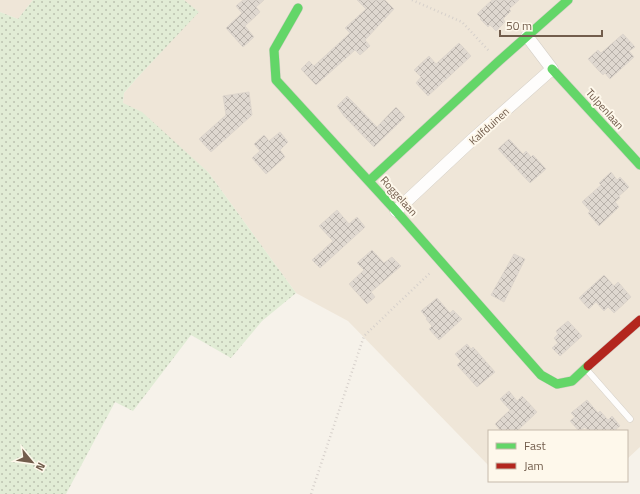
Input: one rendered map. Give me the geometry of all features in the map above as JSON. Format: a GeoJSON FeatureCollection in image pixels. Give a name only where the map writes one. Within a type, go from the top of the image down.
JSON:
{"type":"FeatureCollection","features":[{"type":"Feature","properties":{"kind":"street"},"geometry":{"type":"LineString","coordinates":[[369,182],[499,61],[568,0]]}},
{"type":"Feature","properties":{"kind":"street","name":"Roggelaan"},"geometry":{"type":"LineString","coordinates":[[298,8],[274,50],[276,80],[396,211],[440,263],[540,375],[557,384],[572,381],[586,369]]}},
{"type":"Feature","properties":{"kind":"street"},"geometry":{"type":"LineString","coordinates":[[527,36],[552,69]]}},
{"type":"Feature","properties":{"kind":"street","name":"Tulpenlaan"},"geometry":{"type":"LineString","coordinates":[[552,69],[640,165]]}},
{"type":"Feature","properties":{"kind":"street","name":"Kalfduinen"},"geometry":{"type":"LineString","coordinates":[[396,211],[473,139],[552,69]]}},
{"type":"Feature","properties":{"kind":"street"},"geometry":{"type":"LineString","coordinates":[[586,369],[640,320]]}},
{"type":"Feature","properties":{"kind":"lane"},"geometry":{"type":"LineString","coordinates":[[586,369],[630,419]]}},
{"type":"Feature","properties":{"kind":"path"},"geometry":{"type":"LineString","coordinates":[[412,0],[462,22],[499,61]]}},
{"type":"Feature","properties":{"kind":"path"},"geometry":{"type":"LineString","coordinates":[[311,494],[364,336],[440,263]]}},
{"type":"Feature","properties":{"kind":"shaded area"},"geometry":{"type":"Polygon","coordinates":[[[0,0],[33,0],[18,19],[0,12],[0,0]]]}},
{"type":"Feature","properties":{"kind":"shaded area"},"geometry":{"type":"Polygon","coordinates":[[[184,0],[640,0],[640,447],[628,458],[628,430],[488,430],[488,465],[348,321],[296,293],[208,172],[123,103],[124,93],[198,12],[184,0]]]}},
{"type":"Feature","properties":{"kind":"green space"},"geometry":{"type":"Polygon","coordinates":[[[33,0],[184,0],[199,12],[124,93],[123,103],[142,112],[208,172],[296,293],[262,321],[231,358],[191,335],[133,411],[115,402],[66,494],[0,494],[0,12],[18,19],[33,0]]]}},
{"type":"Feature","properties":{"kind":"building"},"geometry":{"type":"Polygon","coordinates":[[[243,0],[264,0],[256,7],[260,12],[245,26],[254,37],[243,47],[226,28],[242,13],[236,6],[243,0]]]}},
{"type":"Feature","properties":{"kind":"building"},"geometry":{"type":"Polygon","coordinates":[[[357,0],[385,0],[394,9],[365,40],[370,46],[360,55],[355,50],[316,85],[301,69],[309,61],[314,66],[350,33],[345,28],[366,9],[357,0]]]}},
{"type":"Feature","properties":{"kind":"building"},"geometry":{"type":"Polygon","coordinates":[[[492,0],[519,0],[509,9],[511,11],[503,19],[505,22],[496,31],[490,25],[488,27],[477,14],[492,0]]]}},
{"type":"Feature","properties":{"kind":"building"},"geometry":{"type":"Polygon","coordinates":[[[623,34],[635,47],[629,51],[634,57],[610,79],[605,73],[603,75],[588,59],[598,50],[601,53],[623,34]]]}},
{"type":"Feature","properties":{"kind":"building"},"geometry":{"type":"Polygon","coordinates":[[[459,43],[471,56],[428,96],[416,83],[421,77],[414,70],[429,56],[436,64],[459,43]]]}},
{"type":"Feature","properties":{"kind":"building"},"geometry":{"type":"Polygon","coordinates":[[[249,92],[252,115],[211,152],[199,139],[226,115],[223,96],[249,92]]]}},
{"type":"Feature","properties":{"kind":"building"},"geometry":{"type":"Polygon","coordinates":[[[347,96],[377,127],[396,107],[405,117],[374,147],[344,116],[337,106],[347,96]]]}},
{"type":"Feature","properties":{"kind":"building"},"geometry":{"type":"Polygon","coordinates":[[[280,132],[288,142],[280,150],[285,157],[266,174],[252,158],[260,151],[254,144],[264,135],[269,141],[280,132]]]}},
{"type":"Feature","properties":{"kind":"building"},"geometry":{"type":"Polygon","coordinates":[[[509,139],[523,154],[526,151],[531,157],[533,155],[546,169],[530,183],[498,149],[509,139]]]}},
{"type":"Feature","properties":{"kind":"building"},"geometry":{"type":"Polygon","coordinates":[[[611,172],[617,180],[620,177],[629,187],[615,202],[619,207],[599,226],[588,213],[590,211],[582,202],[601,185],[599,183],[611,172]]]}},
{"type":"Feature","properties":{"kind":"building"},"geometry":{"type":"Polygon","coordinates":[[[337,210],[349,224],[357,217],[365,227],[320,268],[312,260],[333,241],[319,226],[337,210]]]}},
{"type":"Feature","properties":{"kind":"building"},"geometry":{"type":"Polygon","coordinates":[[[372,250],[384,263],[392,257],[401,266],[371,292],[375,297],[367,304],[349,284],[364,270],[357,263],[372,250]]]}},
{"type":"Feature","properties":{"kind":"building"},"geometry":{"type":"Polygon","coordinates":[[[514,254],[525,259],[504,302],[491,295],[514,254]]]}},
{"type":"Feature","properties":{"kind":"building"},"geometry":{"type":"Polygon","coordinates":[[[604,275],[614,286],[618,282],[631,297],[614,313],[608,307],[604,311],[596,302],[589,309],[579,298],[604,275]]]}},
{"type":"Feature","properties":{"kind":"building"},"geometry":{"type":"Polygon","coordinates":[[[437,298],[450,313],[453,310],[462,319],[439,340],[429,329],[432,326],[421,311],[437,298]]]}},
{"type":"Feature","properties":{"kind":"building"},"geometry":{"type":"Polygon","coordinates":[[[568,321],[582,336],[560,356],[552,348],[558,343],[554,338],[558,334],[556,331],[568,321]]]}},
{"type":"Feature","properties":{"kind":"building"},"geometry":{"type":"Polygon","coordinates":[[[467,344],[471,349],[473,347],[495,372],[477,387],[457,365],[461,361],[455,354],[467,344]]]}},
{"type":"Feature","properties":{"kind":"building"},"geometry":{"type":"Polygon","coordinates":[[[509,391],[517,401],[522,396],[537,412],[518,430],[500,430],[495,424],[510,410],[500,399],[509,391]]]}},
{"type":"Feature","properties":{"kind":"building"},"geometry":{"type":"Polygon","coordinates":[[[587,400],[598,413],[600,411],[608,420],[612,416],[620,426],[616,429],[617,430],[587,430],[585,427],[578,430],[570,421],[575,417],[571,413],[587,400]]]}},
{"type":"Feature","properties":{"kind":"traffic: fast"},"geometry":{"type":"LineString","coordinates":[[369,181],[499,61],[568,0]]}},
{"type":"Feature","properties":{"kind":"traffic: fast"},"geometry":{"type":"LineString","coordinates":[[298,8],[274,50],[276,80],[396,211],[541,375],[557,384],[572,381],[588,366]]}},
{"type":"Feature","properties":{"kind":"traffic: fast"},"geometry":{"type":"LineString","coordinates":[[552,69],[640,165]]}},
{"type":"Feature","properties":{"kind":"traffic: jam"},"geometry":{"type":"LineString","coordinates":[[588,366],[640,320]]}}]}
